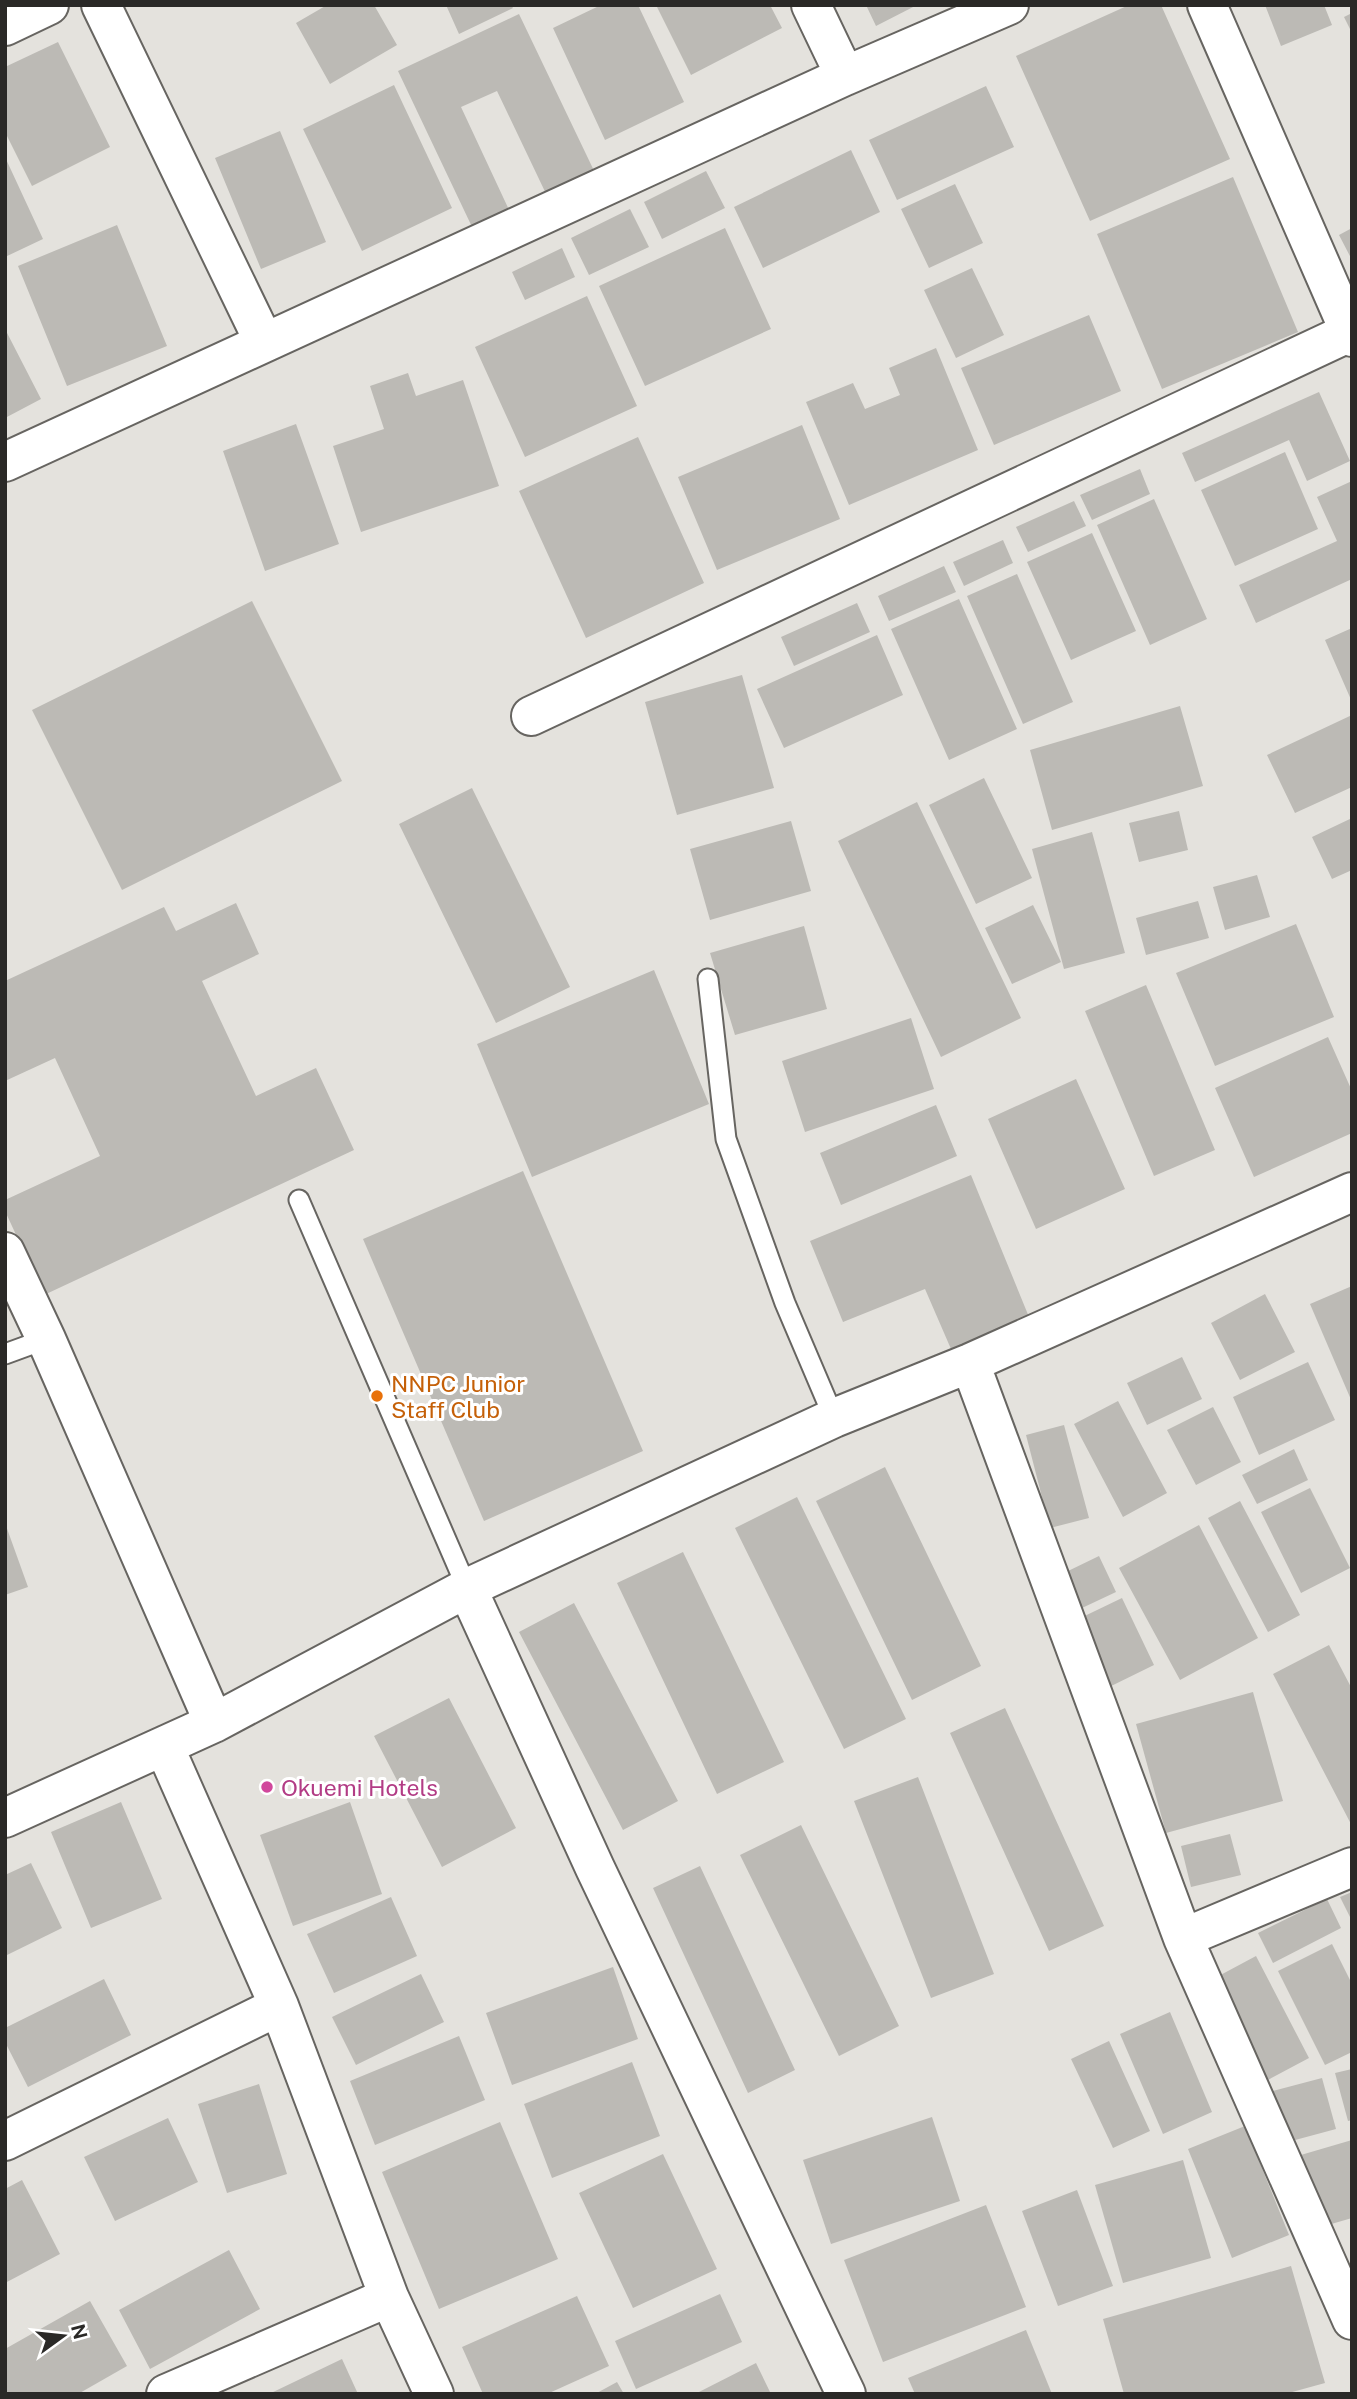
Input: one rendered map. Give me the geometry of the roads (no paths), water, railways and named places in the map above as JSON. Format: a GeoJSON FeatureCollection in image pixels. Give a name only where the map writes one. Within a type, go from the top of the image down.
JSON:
{"type":"FeatureCollection","features":[{"type":"Feature","properties":{"kind":"street"},"geometry":{"type":"LineString","coordinates":[[5,26],[49,5]]}},
{"type":"Feature","properties":{"kind":"street"},"geometry":{"type":"LineString","coordinates":[[101,5],[264,342]]}},
{"type":"Feature","properties":{"kind":"street"},"geometry":{"type":"LineString","coordinates":[[811,5],[845,76]]}},
{"type":"Feature","properties":{"kind":"street"},"geometry":{"type":"LineString","coordinates":[[5,462],[845,76],[1009,5]]}},
{"type":"Feature","properties":{"kind":"street"},"geometry":{"type":"LineString","coordinates":[[531,716],[1351,334],[1207,5]]}},
{"type":"Feature","properties":{"kind":"street"},"geometry":{"type":"LineString","coordinates":[[5,1818],[214,1723],[467,1588],[834,1418],[970,1363],[1352,1192]]}},
{"type":"Feature","properties":{"kind":"street"},"geometry":{"type":"LineString","coordinates":[[5,1252],[46,1339],[214,1723]]}},
{"type":"Feature","properties":{"kind":"street"},"geometry":{"type":"LineString","coordinates":[[970,1363],[1183,1938],[1352,2320]]}},
{"type":"Feature","properties":{"kind":"street"},"geometry":{"type":"LineString","coordinates":[[467,1588],[594,1868],[846,2394]]}},
{"type":"Feature","properties":{"kind":"street"},"geometry":{"type":"LineString","coordinates":[[164,1746],[279,2006],[389,2297],[434,2394]]}},
{"type":"Feature","properties":{"kind":"street"},"geometry":{"type":"LineString","coordinates":[[1183,1938],[1352,1867]]}},
{"type":"Feature","properties":{"kind":"street"},"geometry":{"type":"LineString","coordinates":[[5,2141],[279,2006]]}},
{"type":"Feature","properties":{"kind":"street"},"geometry":{"type":"LineString","coordinates":[[166,2394],[389,2297]]}},
{"type":"Feature","properties":{"kind":"lane"},"geometry":{"type":"LineString","coordinates":[[708,979],[726,1139],[785,1303],[834,1418]]}},
{"type":"Feature","properties":{"kind":"lane"},"geometry":{"type":"LineString","coordinates":[[299,1200],[467,1588]]}},
{"type":"Feature","properties":{"kind":"lane"},"geometry":{"type":"LineString","coordinates":[[5,1354],[46,1339]]}},
{"type":"Feature","properties":{"kind":"place","name":"NNPC Junior Staff Club"},"geometry":{"type":"Point","coordinates":[377,1396]}},
{"type":"Feature","properties":{"kind":"place","name":"Okuemi Hotels"},"geometry":{"type":"Point","coordinates":[267,1787]}}]}
